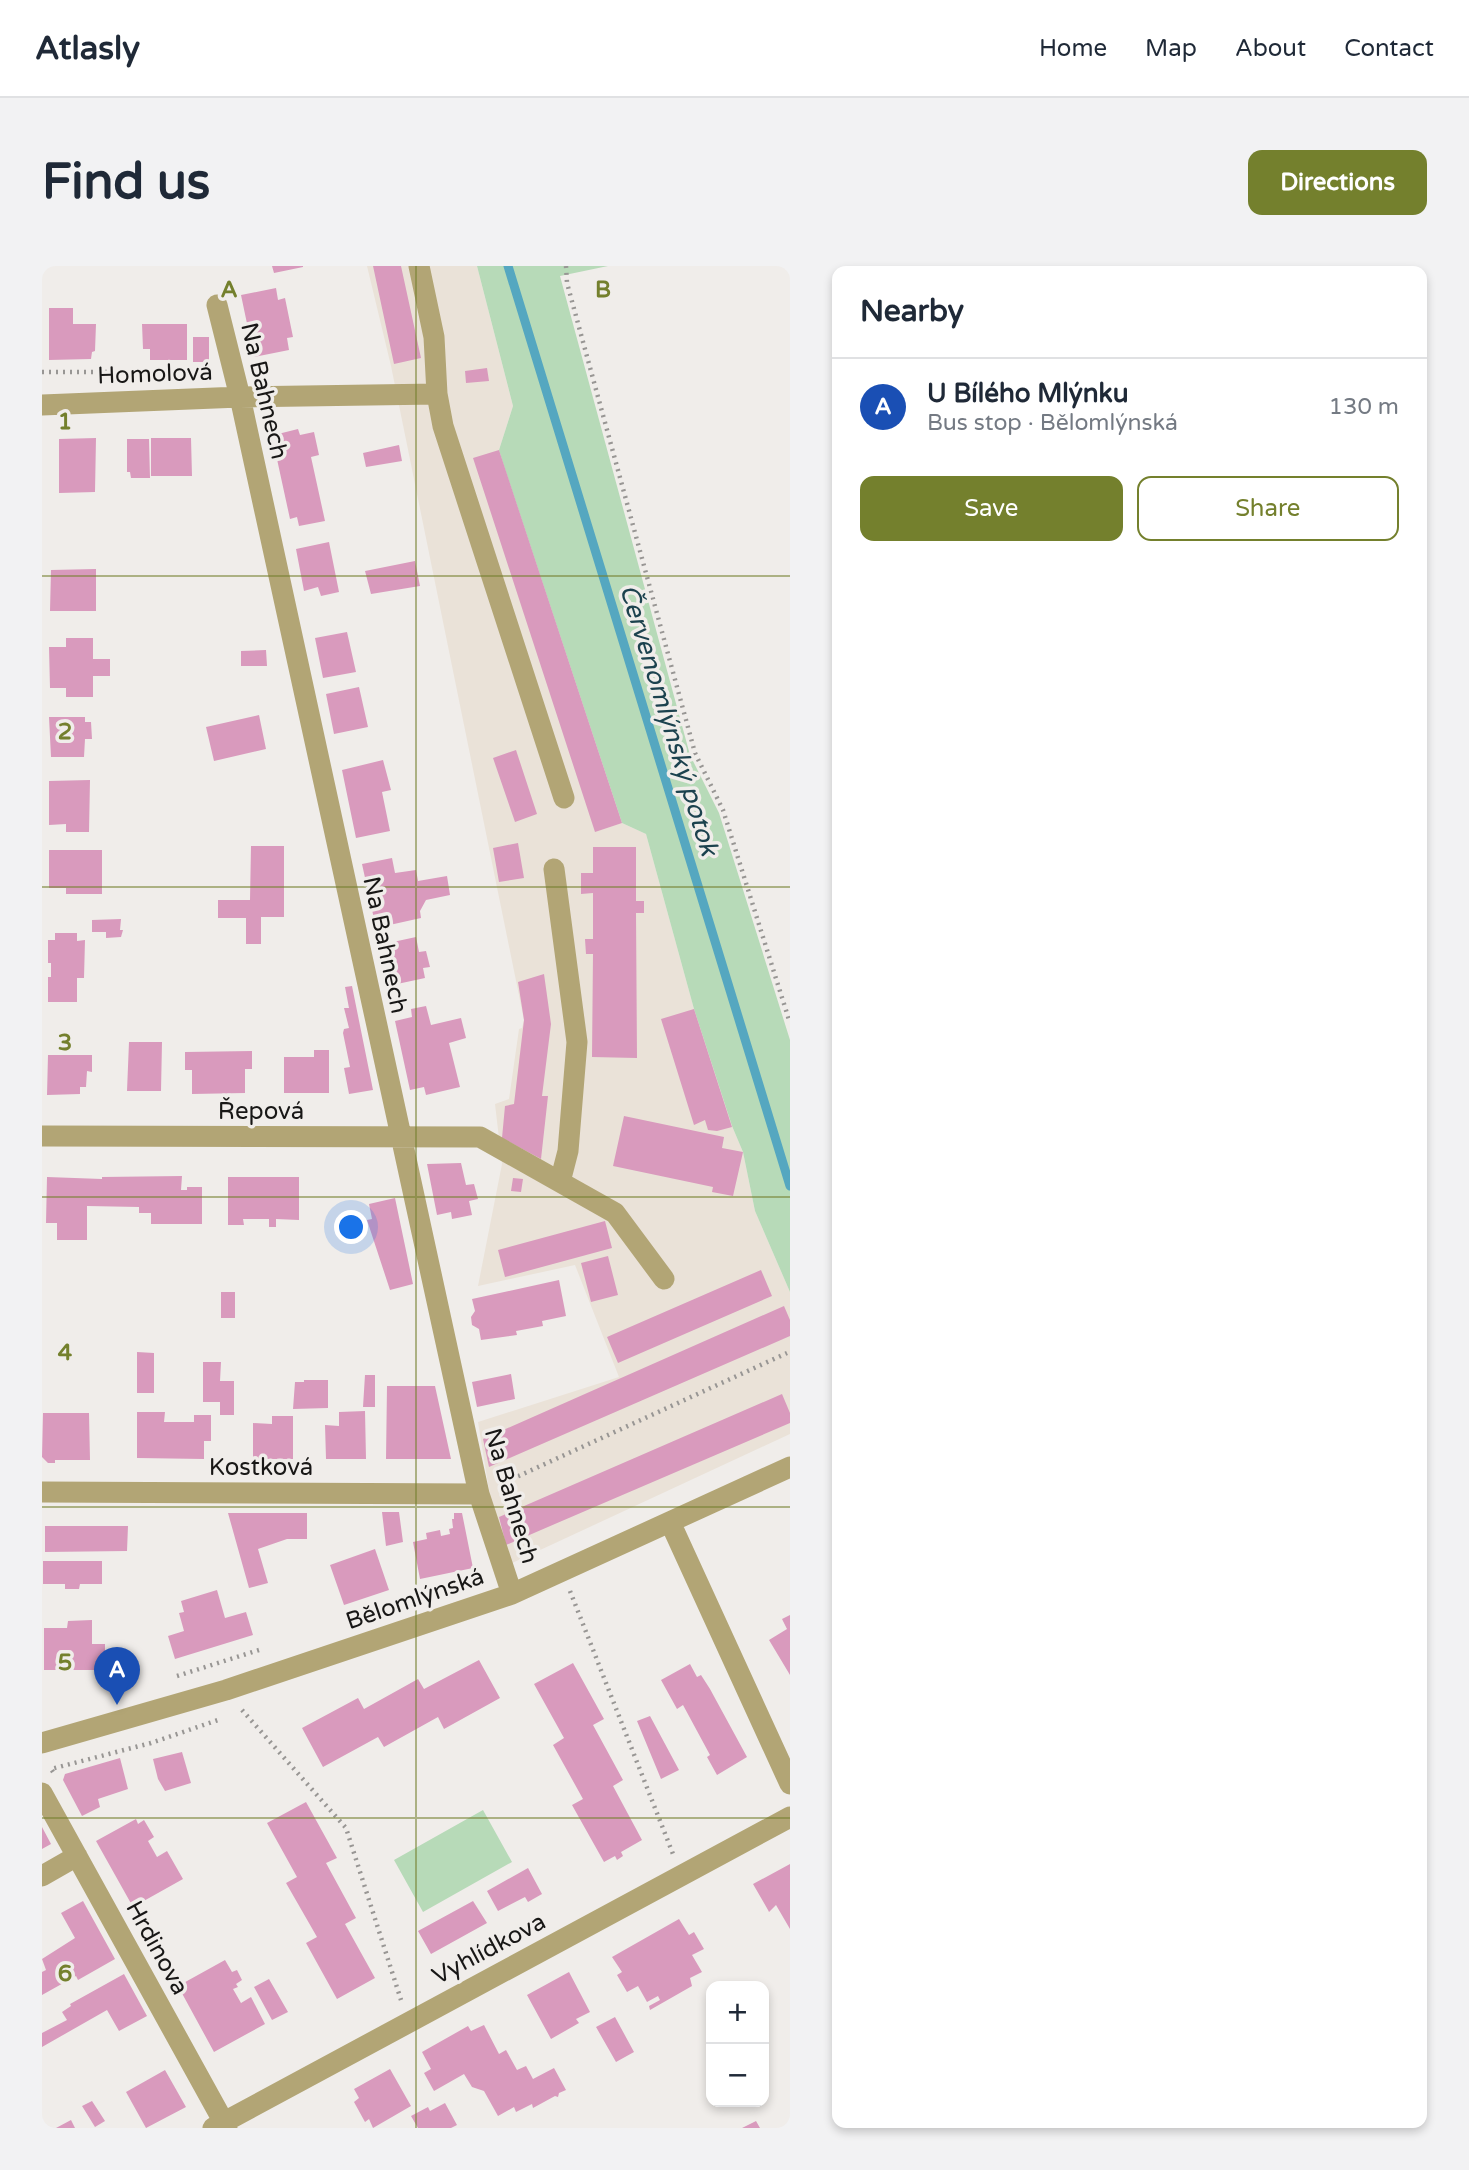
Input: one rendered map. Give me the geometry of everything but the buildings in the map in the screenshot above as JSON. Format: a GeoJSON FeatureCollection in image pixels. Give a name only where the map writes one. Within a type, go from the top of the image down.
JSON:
{"type":"FeatureCollection","features":[{"type":"Feature","properties":{"kind":"street"},"geometry":{"type":"LineString","coordinates":[[419,266],[434,337],[437,394],[443,426],[564,798]]}},
{"type":"Feature","properties":{"kind":"street","name":"Na Bahnech"},"geometry":{"type":"LineString","coordinates":[[217,305],[240,397],[400,1139],[480,1494],[512,1594]]}},
{"type":"Feature","properties":{"kind":"street","name":"Homolová"},"geometry":{"type":"LineString","coordinates":[[42,405],[240,397],[437,394]]}},
{"type":"Feature","properties":{"kind":"street"},"geometry":{"type":"LineString","coordinates":[[554,869],[577,1042],[568,1151],[560,1182],[615,1213],[664,1279]]}},
{"type":"Feature","properties":{"kind":"street","name":"Řepová"},"geometry":{"type":"LineString","coordinates":[[42,1136],[400,1139],[480,1137],[560,1182]]}},
{"type":"Feature","properties":{"kind":"street","name":"Bělomlýnská"},"geometry":{"type":"LineString","coordinates":[[42,1743],[226,1690],[512,1594],[790,1467]]}},
{"type":"Feature","properties":{"kind":"street","name":"Kostková"},"geometry":{"type":"LineString","coordinates":[[42,1492],[480,1494]]}},
{"type":"Feature","properties":{"kind":"street"},"geometry":{"type":"LineString","coordinates":[[670,1522],[790,1784]]}},
{"type":"Feature","properties":{"kind":"street","name":"Hrdinova"},"geometry":{"type":"LineString","coordinates":[[42,1793],[221,2126]]}},
{"type":"Feature","properties":{"kind":"street","name":"Vyhlídkova"},"geometry":{"type":"LineString","coordinates":[[221,2126],[408,2022],[790,1817]]}},
{"type":"Feature","properties":{"kind":"street"},"geometry":{"type":"LineString","coordinates":[[42,1876],[77,1856]]}},
{"type":"Feature","properties":{"kind":"path"},"geometry":{"type":"LineString","coordinates":[[566,266],[567,283],[695,753],[723,810],[790,1023]]}},
{"type":"Feature","properties":{"kind":"path"},"geometry":{"type":"LineString","coordinates":[[480,1494],[787,1353]]}},
{"type":"Feature","properties":{"kind":"path"},"geometry":{"type":"LineString","coordinates":[[562,1571],[682,1875]]}},
{"type":"Feature","properties":{"kind":"path"},"geometry":{"type":"LineString","coordinates":[[226,1690],[346,1828],[408,2022]]}},
{"type":"Feature","properties":{"kind":"shaded area"},"geometry":{"type":"Polygon","coordinates":[[[367,266],[477,266],[513,406],[499,450],[622,823],[646,834],[694,1009],[743,1152],[755,1211],[790,1292],[790,1434],[510,1564],[490,1496],[478,1422],[619,1377],[575,1265],[478,1286],[502,1164],[495,1104],[509,1099],[519,1029],[522,1028],[524,1020],[391,366],[367,266]]]}},
{"type":"Feature","properties":{"kind":"green space"},"geometry":{"type":"Polygon","coordinates":[[[477,266],[608,266],[560,276],[690,755],[719,813],[790,1040],[790,1292],[755,1211],[743,1152],[694,1009],[646,834],[622,823],[499,450],[513,406],[477,266]]]}},
{"type":"Feature","properties":{"kind":"green space"},"geometry":{"type":"Polygon","coordinates":[[[483,1810],[512,1862],[423,1912],[394,1860],[483,1810]]]}},
{"type":"Feature","properties":{"kind":"waterway","name":"Červenomlýnský potok"},"geometry":{"type":"LineString","coordinates":[[508,266],[790,1186]]}},
{"type":"Feature","properties":{"kind":"place","name":"U Bílého Mlýnku"},"geometry":{"type":"Point","coordinates":[117,1705]}}]}
